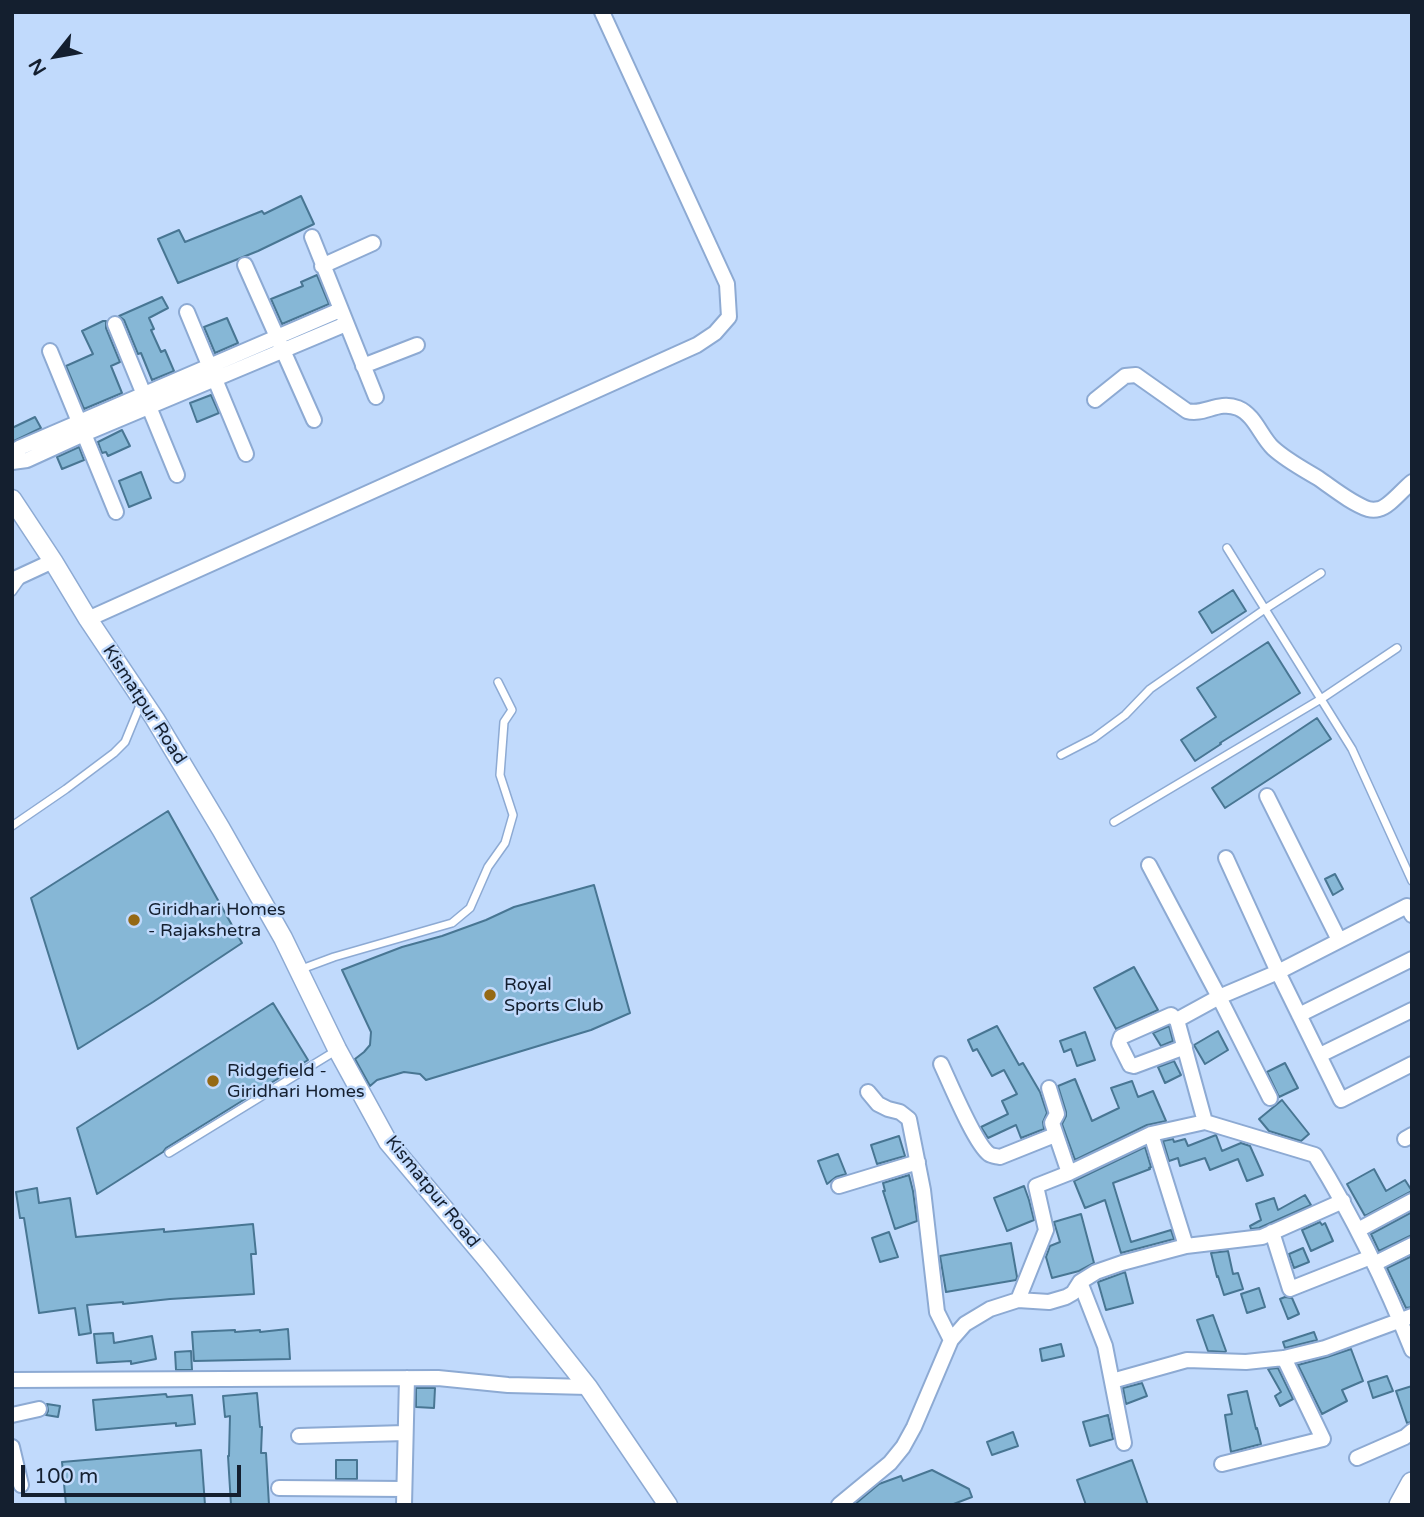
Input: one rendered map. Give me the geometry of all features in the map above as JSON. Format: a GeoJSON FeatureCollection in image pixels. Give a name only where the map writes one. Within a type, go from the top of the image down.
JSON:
{"type":"FeatureCollection","features":[{"type":"Feature","properties":{"kind":"main road"},"geometry":{"type":"LineString","coordinates":[[1400,1505],[1412,1483]]}},
{"type":"Feature","properties":{"kind":"street"},"geometry":{"type":"LineString","coordinates":[[88,619],[697,345],[715,333],[729,317],[727,284],[602,12]]}},
{"type":"Feature","properties":{"kind":"street"},"geometry":{"type":"LineString","coordinates":[[312,237],[376,397]]}},
{"type":"Feature","properties":{"kind":"street"},"geometry":{"type":"LineString","coordinates":[[322,266],[373,243]]}},
{"type":"Feature","properties":{"kind":"street"},"geometry":{"type":"LineString","coordinates":[[245,265],[314,419]]}},
{"type":"Feature","properties":{"kind":"street"},"geometry":{"type":"LineString","coordinates":[[213,374],[277,338],[340,310]]}},
{"type":"Feature","properties":{"kind":"street"},"geometry":{"type":"LineString","coordinates":[[187,312],[246,454]]}},
{"type":"Feature","properties":{"kind":"street"},"geometry":{"type":"LineString","coordinates":[[115,324],[177,475]]}},
{"type":"Feature","properties":{"kind":"street"},"geometry":{"type":"LineString","coordinates":[[12,461],[27,460],[82,428],[147,400],[213,374],[283,352],[346,324]]}},
{"type":"Feature","properties":{"kind":"street"},"geometry":{"type":"LineString","coordinates":[[363,366],[416,345]]}},
{"type":"Feature","properties":{"kind":"street"},"geometry":{"type":"LineString","coordinates":[[50,351],[116,512]]}},
{"type":"Feature","properties":{"kind":"street"},"geometry":{"type":"LineString","coordinates":[[1096,400],[1131,374],[1186,411],[1195,413],[1212,407],[1227,406],[1238,408],[1247,414],[1274,449],[1370,510],[1385,507],[1412,482]]}},
{"type":"Feature","properties":{"kind":"street","name":"Kismatpur Road"},"geometry":{"type":"LineString","coordinates":[[12,499],[142,699],[221,829],[283,938],[388,1142],[489,1262],[588,1387],[668,1505]]}},
{"type":"Feature","properties":{"kind":"street"},"geometry":{"type":"LineString","coordinates":[[18,578],[53,561]]}},
{"type":"Feature","properties":{"kind":"street"},"geometry":{"type":"LineString","coordinates":[[1267,796],[1339,940]]}},
{"type":"Feature","properties":{"kind":"street"},"geometry":{"type":"LineString","coordinates":[[1226,858],[1341,1100],[1412,1064]]}},
{"type":"Feature","properties":{"kind":"street"},"geometry":{"type":"LineString","coordinates":[[1149,865],[1270,1098]]}},
{"type":"Feature","properties":{"kind":"street"},"geometry":{"type":"LineString","coordinates":[[1177,1020],[1407,906],[1412,915]]}},
{"type":"Feature","properties":{"kind":"street"},"geometry":{"type":"LineString","coordinates":[[1299,1015],[1412,959]]}},
{"type":"Feature","properties":{"kind":"street"},"geometry":{"type":"LineString","coordinates":[[1320,1055],[1412,1010]]}},
{"type":"Feature","properties":{"kind":"street"},"geometry":{"type":"LineString","coordinates":[[1185,1047],[1134,1066],[1130,1065],[1119,1043],[1121,1037],[1171,1015],[1177,1020],[1185,1047],[1205,1122]]}},
{"type":"Feature","properties":{"kind":"street"},"geometry":{"type":"LineString","coordinates":[[941,1064],[974,1132],[991,1155],[1000,1157],[1055,1135]]}},
{"type":"Feature","properties":{"kind":"street"},"geometry":{"type":"LineString","coordinates":[[1049,1088],[1057,1114],[1052,1123],[1069,1173]]}},
{"type":"Feature","properties":{"kind":"street"},"geometry":{"type":"LineString","coordinates":[[868,1092],[878,1104],[900,1112],[909,1119],[923,1189],[937,1312],[951,1340]]}},
{"type":"Feature","properties":{"kind":"street"},"geometry":{"type":"LineString","coordinates":[[1018,1300],[1046,1230],[1037,1186],[1151,1134],[1205,1122],[1315,1155],[1406,1318],[1412,1350]]}},
{"type":"Feature","properties":{"kind":"street"},"geometry":{"type":"LineString","coordinates":[[1151,1134],[1185,1246]]}},
{"type":"Feature","properties":{"kind":"street"},"geometry":{"type":"LineString","coordinates":[[839,1186],[918,1162]]}},
{"type":"Feature","properties":{"kind":"street"},"geometry":{"type":"LineString","coordinates":[[839,1505],[890,1464],[903,1447],[951,1340],[965,1324],[990,1309],[1018,1300],[1049,1302],[1066,1297],[1073,1293],[1080,1282],[1096,1272],[1122,1263],[1185,1246],[1262,1237],[1343,1201]]}},
{"type":"Feature","properties":{"kind":"street"},"geometry":{"type":"LineString","coordinates":[[1359,1230],[1412,1201]]}},
{"type":"Feature","properties":{"kind":"street"},"geometry":{"type":"LineString","coordinates":[[1272,1233],[1290,1289],[1412,1245]]}},
{"type":"Feature","properties":{"kind":"street"},"geometry":{"type":"LineString","coordinates":[[1080,1282],[1105,1346],[1124,1443]]}},
{"type":"Feature","properties":{"kind":"street"},"geometry":{"type":"LineString","coordinates":[[1112,1381],[1188,1360],[1245,1362],[1284,1358],[1325,1348],[1406,1318]]}},
{"type":"Feature","properties":{"kind":"street"},"geometry":{"type":"LineString","coordinates":[[1222,1464],[1323,1439],[1284,1358]]}},
{"type":"Feature","properties":{"kind":"street"},"geometry":{"type":"LineString","coordinates":[[404,1505],[407,1378]]}},
{"type":"Feature","properties":{"kind":"street"},"geometry":{"type":"LineString","coordinates":[[12,1380],[438,1378],[508,1385],[588,1387]]}},
{"type":"Feature","properties":{"kind":"street"},"geometry":{"type":"LineString","coordinates":[[12,1415],[39,1409]]}},
{"type":"Feature","properties":{"kind":"street"},"geometry":{"type":"LineString","coordinates":[[1357,1458],[1405,1437],[1412,1431]]}},
{"type":"Feature","properties":{"kind":"street"},"geometry":{"type":"LineString","coordinates":[[299,1436],[405,1433]]}},
{"type":"Feature","properties":{"kind":"street"},"geometry":{"type":"LineString","coordinates":[[12,1447],[21,1485]]}},
{"type":"Feature","properties":{"kind":"street"},"geometry":{"type":"LineString","coordinates":[[279,1488],[404,1489]]}},
{"type":"Feature","properties":{"kind":"lane"},"geometry":{"type":"LineString","coordinates":[[1227,548],[1352,749],[1409,869],[1412,881]]}},
{"type":"Feature","properties":{"kind":"lane"},"geometry":{"type":"LineString","coordinates":[[1061,755],[1094,738],[1125,716],[1150,689],[1321,573]]}},
{"type":"Feature","properties":{"kind":"lane"},"geometry":{"type":"LineString","coordinates":[[12,592],[18,578]]}},
{"type":"Feature","properties":{"kind":"lane"},"geometry":{"type":"LineString","coordinates":[[1114,822],[1321,699],[1397,649]]}},
{"type":"Feature","properties":{"kind":"lane"},"geometry":{"type":"LineString","coordinates":[[298,970],[452,923],[470,908],[488,867],[505,843],[513,815],[500,775],[504,722],[512,710],[498,682]]}},
{"type":"Feature","properties":{"kind":"lane"},"geometry":{"type":"LineString","coordinates":[[12,826],[114,753],[125,742],[142,699]]}},
{"type":"Feature","properties":{"kind":"lane"},"geometry":{"type":"LineString","coordinates":[[169,1153],[338,1049]]}},
{"type":"Feature","properties":{"kind":"building"},"geometry":{"type":"Polygon","coordinates":[[[301,196],[314,224],[258,251],[178,283],[158,239],[179,230],[185,242],[262,211],[264,214],[301,196]]]}},
{"type":"Feature","properties":{"kind":"building"},"geometry":{"type":"Polygon","coordinates":[[[317,275],[329,304],[282,324],[271,299],[303,286],[301,282],[317,275]]]}},
{"type":"Feature","properties":{"kind":"building"},"geometry":{"type":"Polygon","coordinates":[[[162,297],[168,308],[149,318],[154,329],[151,330],[161,352],[165,350],[174,371],[152,380],[124,320],[119,316],[162,297]]]}},
{"type":"Feature","properties":{"kind":"building"},"geometry":{"type":"Polygon","coordinates":[[[227,318],[238,343],[215,353],[204,327],[227,318]]]}},
{"type":"Feature","properties":{"kind":"building"},"geometry":{"type":"Polygon","coordinates":[[[106,321],[106,328],[120,362],[111,366],[122,393],[84,409],[66,366],[93,354],[82,331],[106,321]]]}},
{"type":"Feature","properties":{"kind":"building"},"geometry":{"type":"Polygon","coordinates":[[[211,395],[219,413],[197,422],[190,403],[211,395]]]}},
{"type":"Feature","properties":{"kind":"building"},"geometry":{"type":"Polygon","coordinates":[[[35,417],[41,428],[12,442],[12,428],[35,417]]]}},
{"type":"Feature","properties":{"kind":"building"},"geometry":{"type":"Polygon","coordinates":[[[122,430],[130,446],[108,456],[106,452],[102,453],[98,442],[122,430]]]}},
{"type":"Feature","properties":{"kind":"building"},"geometry":{"type":"Polygon","coordinates":[[[79,447],[84,460],[62,469],[57,457],[79,447]]]}},
{"type":"Feature","properties":{"kind":"building"},"geometry":{"type":"Polygon","coordinates":[[[141,472],[151,498],[129,507],[119,481],[141,472]]]}},
{"type":"Feature","properties":{"kind":"building"},"geometry":{"type":"Polygon","coordinates":[[[1233,590],[1246,611],[1212,633],[1199,612],[1233,590]]]}},
{"type":"Feature","properties":{"kind":"building"},"geometry":{"type":"Polygon","coordinates":[[[1268,642],[1300,693],[1195,761],[1181,740],[1216,717],[1197,688],[1268,642]]]}},
{"type":"Feature","properties":{"kind":"building"},"geometry":{"type":"Polygon","coordinates":[[[1317,718],[1331,739],[1225,808],[1212,788],[1317,718]]]}},
{"type":"Feature","properties":{"kind":"building","name":"Giridhari Homes - Rajakshetra"},"geometry":{"type":"Polygon","coordinates":[[[168,811],[242,943],[78,1049],[31,898],[168,811]]]}},
{"type":"Feature","properties":{"kind":"building"},"geometry":{"type":"Polygon","coordinates":[[[1335,874],[1343,889],[1333,895],[1325,879],[1335,874]]]}},
{"type":"Feature","properties":{"kind":"building","name":"Royal Sports Club"},"geometry":{"type":"Polygon","coordinates":[[[594,885],[630,1013],[591,1030],[426,1080],[420,1074],[404,1072],[377,1080],[370,1086],[355,1059],[370,1045],[371,1032],[342,970],[486,920],[514,907],[594,885]]]}},
{"type":"Feature","properties":{"kind":"building"},"geometry":{"type":"Polygon","coordinates":[[[1134,967],[1158,1010],[1116,1029],[1094,988],[1134,967]]]}},
{"type":"Feature","properties":{"kind":"building","name":"Ridgefield - Giridhari Homes"},"geometry":{"type":"Polygon","coordinates":[[[273,1003],[308,1060],[97,1194],[77,1128],[273,1003]]]}},
{"type":"Feature","properties":{"kind":"building"},"geometry":{"type":"Polygon","coordinates":[[[997,1026],[1019,1065],[1023,1063],[1040,1092],[1047,1113],[1043,1122],[1044,1129],[1021,1138],[1016,1125],[988,1138],[981,1127],[1008,1114],[1002,1101],[1017,1094],[1004,1070],[992,1076],[977,1049],[973,1051],[968,1040],[997,1026]]]}},
{"type":"Feature","properties":{"kind":"building"},"geometry":{"type":"Polygon","coordinates":[[[1169,1026],[1173,1041],[1161,1046],[1153,1033],[1169,1026]]]}},
{"type":"Feature","properties":{"kind":"building"},"geometry":{"type":"Polygon","coordinates":[[[1218,1031],[1228,1050],[1205,1064],[1194,1045],[1218,1031]]]}},
{"type":"Feature","properties":{"kind":"building"},"geometry":{"type":"Polygon","coordinates":[[[1085,1032],[1095,1060],[1077,1066],[1071,1049],[1064,1052],[1060,1041],[1085,1032]]]}},
{"type":"Feature","properties":{"kind":"building"},"geometry":{"type":"Polygon","coordinates":[[[1174,1061],[1181,1075],[1165,1083],[1158,1067],[1174,1061]]]}},
{"type":"Feature","properties":{"kind":"building"},"geometry":{"type":"Polygon","coordinates":[[[1285,1063],[1298,1088],[1279,1097],[1267,1072],[1285,1063]]]}},
{"type":"Feature","properties":{"kind":"building"},"geometry":{"type":"Polygon","coordinates":[[[1075,1079],[1092,1121],[1119,1108],[1111,1088],[1132,1081],[1138,1097],[1153,1091],[1166,1121],[1147,1125],[1075,1160],[1062,1124],[1066,1112],[1058,1086],[1075,1079]]]}},
{"type":"Feature","properties":{"kind":"building"},"geometry":{"type":"Polygon","coordinates":[[[1282,1100],[1309,1134],[1301,1141],[1269,1131],[1259,1119],[1282,1100]]]}},
{"type":"Feature","properties":{"kind":"building"},"geometry":{"type":"Polygon","coordinates":[[[1216,1135],[1222,1151],[1241,1143],[1250,1146],[1263,1175],[1247,1181],[1238,1159],[1210,1170],[1205,1158],[1180,1166],[1178,1158],[1169,1161],[1163,1141],[1185,1139],[1188,1146],[1216,1135]]]}},
{"type":"Feature","properties":{"kind":"building"},"geometry":{"type":"Polygon","coordinates":[[[899,1136],[905,1156],[877,1164],[871,1145],[899,1136]]]}},
{"type":"Feature","properties":{"kind":"building"},"geometry":{"type":"Polygon","coordinates":[[[1145,1147],[1150,1169],[1113,1183],[1131,1242],[1171,1230],[1174,1239],[1121,1253],[1105,1200],[1085,1208],[1074,1181],[1145,1147]]]}},
{"type":"Feature","properties":{"kind":"building"},"geometry":{"type":"Polygon","coordinates":[[[838,1154],[846,1174],[827,1184],[818,1161],[838,1154]]]}},
{"type":"Feature","properties":{"kind":"building"},"geometry":{"type":"Polygon","coordinates":[[[1374,1169],[1386,1191],[1405,1180],[1412,1191],[1365,1216],[1347,1184],[1374,1169]]]}},
{"type":"Feature","properties":{"kind":"building"},"geometry":{"type":"Polygon","coordinates":[[[909,1175],[917,1221],[895,1229],[883,1183],[909,1175]]]}},
{"type":"Feature","properties":{"kind":"building"},"geometry":{"type":"Polygon","coordinates":[[[1024,1186],[1034,1220],[1007,1231],[994,1198],[1024,1186]]]}},
{"type":"Feature","properties":{"kind":"building"},"geometry":{"type":"Polygon","coordinates":[[[37,1188],[39,1203],[70,1198],[76,1237],[253,1224],[256,1254],[251,1254],[254,1294],[87,1305],[91,1333],[79,1335],[75,1308],[39,1313],[24,1218],[20,1218],[16,1192],[37,1188]]]}},
{"type":"Feature","properties":{"kind":"building"},"geometry":{"type":"Polygon","coordinates":[[[1305,1195],[1311,1205],[1251,1229],[1250,1226],[1261,1220],[1256,1204],[1274,1198],[1278,1210],[1305,1195]]]}},
{"type":"Feature","properties":{"kind":"building"},"geometry":{"type":"Polygon","coordinates":[[[1412,1212],[1412,1235],[1379,1251],[1371,1234],[1412,1212]]]}},
{"type":"Feature","properties":{"kind":"building"},"geometry":{"type":"Polygon","coordinates":[[[1081,1214],[1094,1263],[1079,1271],[1052,1278],[1046,1257],[1050,1246],[1060,1242],[1054,1222],[1081,1214]]]}},
{"type":"Feature","properties":{"kind":"building"},"geometry":{"type":"Polygon","coordinates":[[[1320,1222],[1322,1225],[1325,1223],[1333,1241],[1311,1251],[1302,1230],[1320,1222]]]}},
{"type":"Feature","properties":{"kind":"building"},"geometry":{"type":"Polygon","coordinates":[[[889,1232],[898,1257],[880,1262],[872,1238],[889,1232]]]}},
{"type":"Feature","properties":{"kind":"building"},"geometry":{"type":"Polygon","coordinates":[[[1011,1243],[1016,1280],[946,1292],[940,1256],[1011,1243]]]}},
{"type":"Feature","properties":{"kind":"building"},"geometry":{"type":"Polygon","coordinates":[[[1303,1248],[1309,1262],[1294,1268],[1289,1254],[1303,1248]]]}},
{"type":"Feature","properties":{"kind":"building"},"geometry":{"type":"Polygon","coordinates":[[[1228,1251],[1233,1274],[1238,1273],[1243,1289],[1224,1295],[1211,1253],[1228,1251]]]}},
{"type":"Feature","properties":{"kind":"building"},"geometry":{"type":"Polygon","coordinates":[[[1412,1256],[1412,1307],[1406,1308],[1387,1268],[1412,1256]]]}},
{"type":"Feature","properties":{"kind":"building"},"geometry":{"type":"Polygon","coordinates":[[[1125,1272],[1133,1303],[1106,1310],[1098,1282],[1125,1272]]]}},
{"type":"Feature","properties":{"kind":"building"},"geometry":{"type":"Polygon","coordinates":[[[1259,1288],[1265,1307],[1247,1313],[1241,1294],[1259,1288]]]}},
{"type":"Feature","properties":{"kind":"building"},"geometry":{"type":"Polygon","coordinates":[[[1292,1298],[1299,1314],[1288,1319],[1280,1299],[1292,1298]]]}},
{"type":"Feature","properties":{"kind":"building"},"geometry":{"type":"Polygon","coordinates":[[[1213,1315],[1225,1352],[1208,1351],[1197,1320],[1213,1315]]]}},
{"type":"Feature","properties":{"kind":"building"},"geometry":{"type":"Polygon","coordinates":[[[288,1329],[290,1359],[194,1361],[192,1332],[260,1332],[288,1329]]]}},
{"type":"Feature","properties":{"kind":"building"},"geometry":{"type":"Polygon","coordinates":[[[1314,1332],[1317,1340],[1285,1348],[1283,1342],[1314,1332]]]}},
{"type":"Feature","properties":{"kind":"building"},"geometry":{"type":"Polygon","coordinates":[[[113,1333],[114,1343],[152,1336],[156,1359],[131,1364],[131,1361],[97,1363],[94,1334],[113,1333]]]}},
{"type":"Feature","properties":{"kind":"building"},"geometry":{"type":"Polygon","coordinates":[[[1061,1344],[1064,1356],[1042,1361],[1040,1349],[1061,1344]]]}},
{"type":"Feature","properties":{"kind":"building"},"geometry":{"type":"Polygon","coordinates":[[[1351,1349],[1363,1381],[1342,1390],[1347,1401],[1322,1414],[1298,1365],[1351,1349]]]}},
{"type":"Feature","properties":{"kind":"building"},"geometry":{"type":"Polygon","coordinates":[[[191,1351],[192,1370],[176,1370],[175,1352],[191,1351]]]}},
{"type":"Feature","properties":{"kind":"building"},"geometry":{"type":"Polygon","coordinates":[[[1278,1368],[1293,1399],[1280,1406],[1275,1396],[1281,1392],[1268,1369],[1278,1368]]]}},
{"type":"Feature","properties":{"kind":"building"},"geometry":{"type":"Polygon","coordinates":[[[1387,1376],[1393,1391],[1373,1398],[1368,1382],[1387,1376]]]}},
{"type":"Feature","properties":{"kind":"building"},"geometry":{"type":"Polygon","coordinates":[[[1142,1383],[1147,1396],[1126,1404],[1123,1388],[1142,1383]]]}},
{"type":"Feature","properties":{"kind":"building"},"geometry":{"type":"Polygon","coordinates":[[[1412,1386],[1412,1422],[1407,1423],[1396,1391],[1412,1386]]]}},
{"type":"Feature","properties":{"kind":"building"},"geometry":{"type":"Polygon","coordinates":[[[416,1388],[435,1388],[434,1408],[416,1407],[416,1388]]]}},
{"type":"Feature","properties":{"kind":"building"},"geometry":{"type":"Polygon","coordinates":[[[1247,1391],[1261,1444],[1231,1452],[1225,1415],[1232,1414],[1228,1395],[1247,1391]]]}},
{"type":"Feature","properties":{"kind":"building"},"geometry":{"type":"Polygon","coordinates":[[[257,1393],[262,1427],[261,1453],[266,1453],[269,1505],[231,1505],[228,1456],[230,1416],[225,1417],[223,1396],[257,1393]]]}},
{"type":"Feature","properties":{"kind":"building"},"geometry":{"type":"Polygon","coordinates":[[[166,1394],[167,1397],[192,1395],[195,1424],[176,1426],[176,1423],[96,1430],[93,1400],[166,1394]]]}},
{"type":"Feature","properties":{"kind":"building"},"geometry":{"type":"Polygon","coordinates":[[[47,1404],[60,1406],[58,1417],[46,1415],[47,1404]]]}},
{"type":"Feature","properties":{"kind":"building"},"geometry":{"type":"Polygon","coordinates":[[[1108,1415],[1113,1439],[1090,1446],[1083,1422],[1108,1415]]]}},
{"type":"Feature","properties":{"kind":"building"},"geometry":{"type":"Polygon","coordinates":[[[1013,1432],[1018,1446],[992,1455],[987,1442],[1013,1432]]]}},
{"type":"Feature","properties":{"kind":"building"},"geometry":{"type":"Polygon","coordinates":[[[201,1450],[205,1505],[66,1505],[62,1462],[201,1450]]]}},
{"type":"Feature","properties":{"kind":"building"},"geometry":{"type":"Polygon","coordinates":[[[336,1460],[357,1460],[357,1479],[336,1479],[336,1460]]]}},
{"type":"Feature","properties":{"kind":"building"},"geometry":{"type":"Polygon","coordinates":[[[1132,1460],[1148,1505],[1086,1505],[1077,1480],[1132,1460]]]}},
{"type":"Feature","properties":{"kind":"building"},"geometry":{"type":"Polygon","coordinates":[[[932,1470],[969,1489],[972,1497],[951,1505],[854,1505],[879,1484],[901,1476],[903,1481],[932,1470]]]}},
{"type":"Feature","properties":{"kind":"place","name":"Giridhari Homes - Rajakshetra"},"geometry":{"type":"Point","coordinates":[134,920]}},
{"type":"Feature","properties":{"kind":"place","name":"Royal Sports Club"},"geometry":{"type":"Point","coordinates":[490,995]}},
{"type":"Feature","properties":{"kind":"place","name":"Ridgefield - Giridhari Homes"},"geometry":{"type":"Point","coordinates":[213,1081]}}]}
